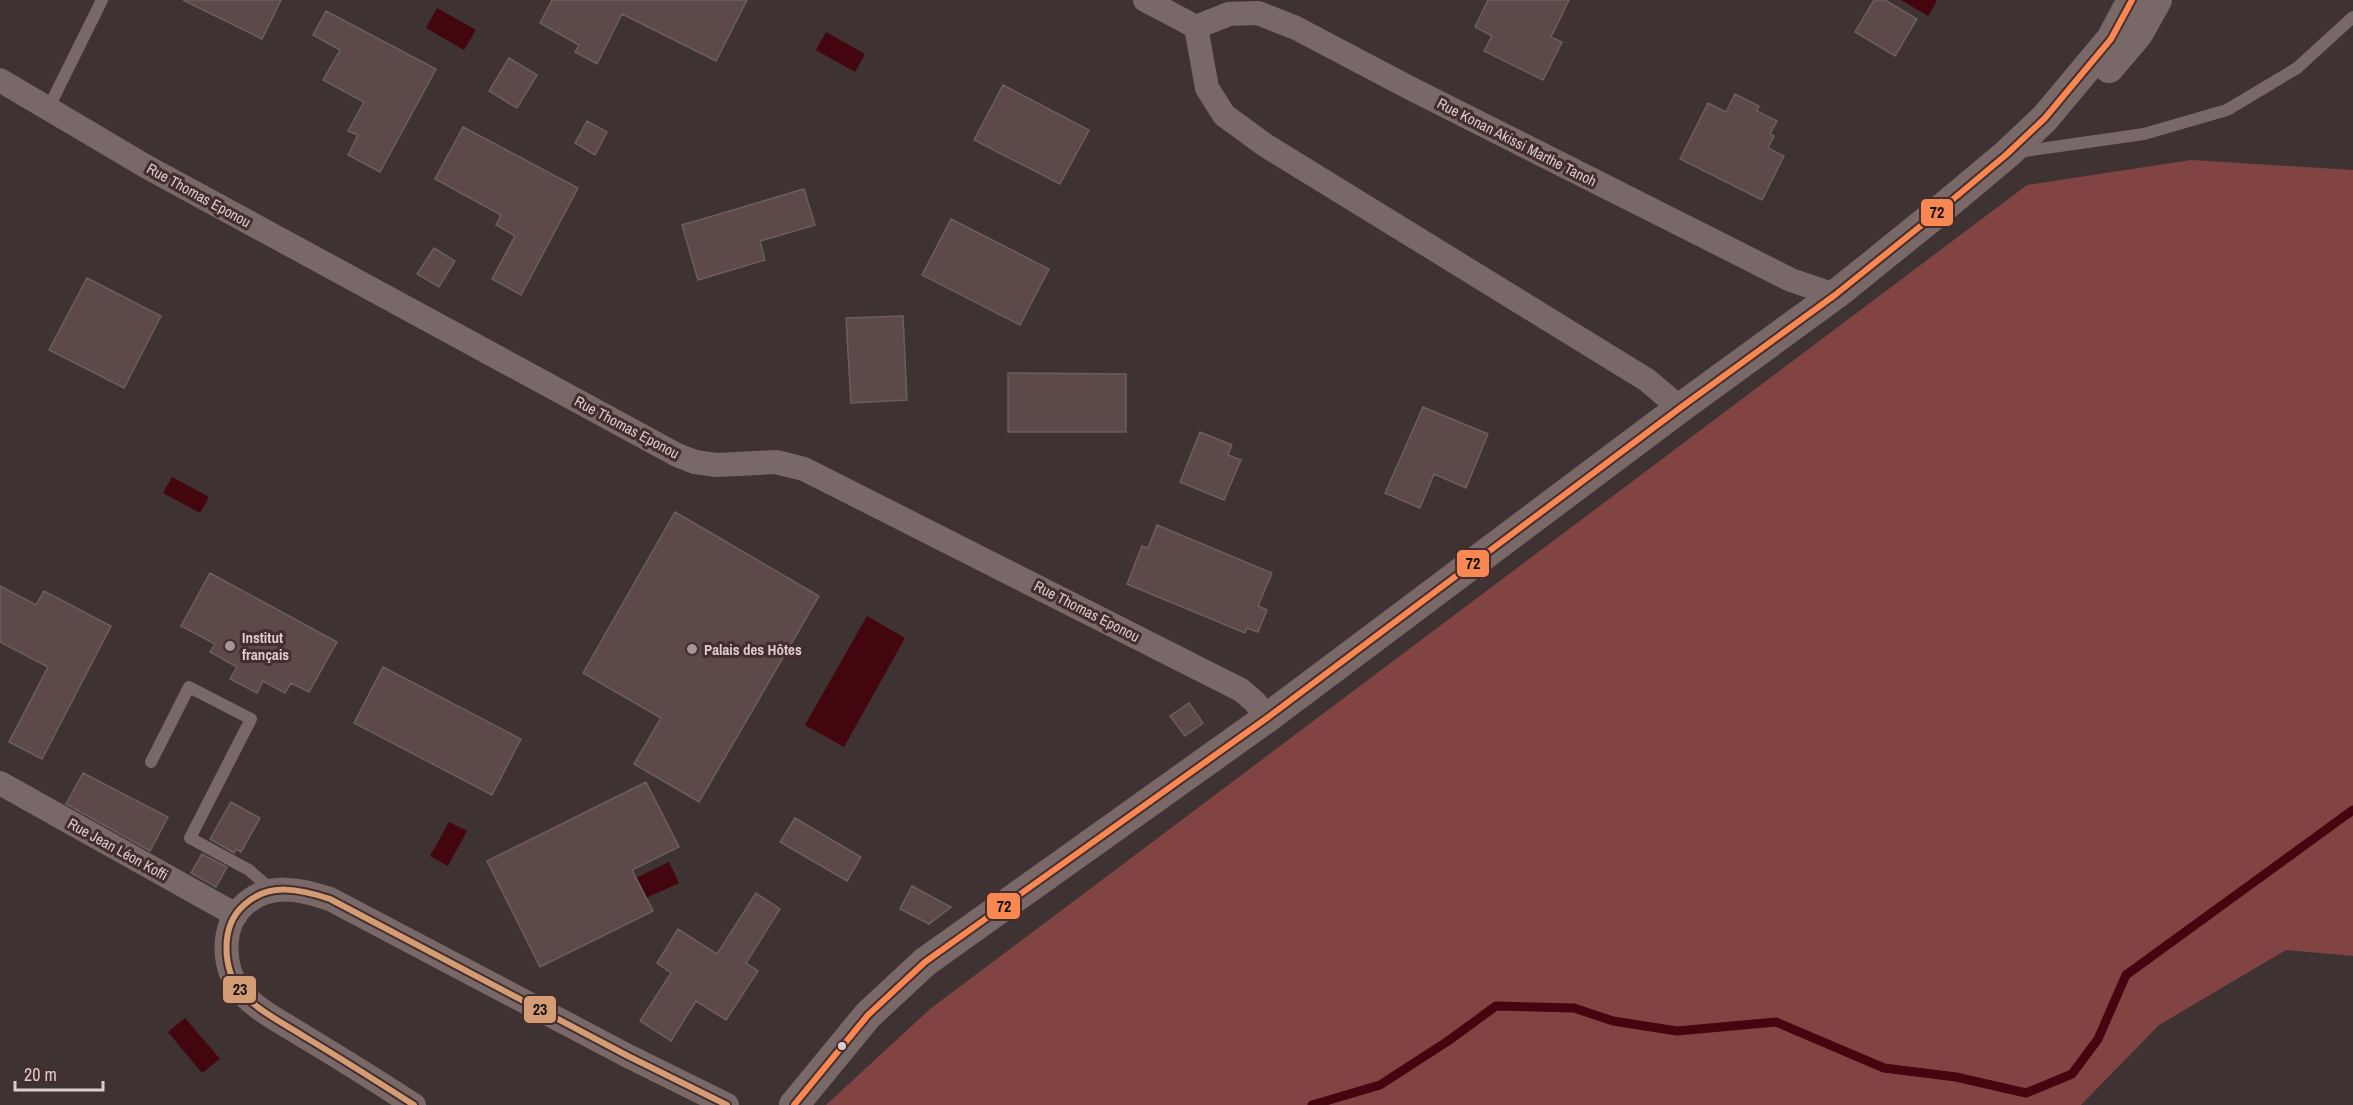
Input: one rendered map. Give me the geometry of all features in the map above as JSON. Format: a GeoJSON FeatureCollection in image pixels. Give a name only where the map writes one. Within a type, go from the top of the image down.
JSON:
{"type":"FeatureCollection","features":[{"type":"Feature","properties":{"kind":"street"},"geometry":{"type":"LineString","coordinates":[[1145,0],[1196,27],[1207,88],[1224,115],[1316,176],[1647,380],[1680,408]]}},
{"type":"Feature","properties":{"kind":"street"},"geometry":{"type":"LineString","coordinates":[[794,1105],[868,1016],[925,962],[1267,718],[1680,408],[1836,295],[2007,154],[2045,117],[2111,39],[2132,0]]}},
{"type":"Feature","properties":{"kind":"street"},"geometry":{"type":"LineString","coordinates":[[2045,117],[2073,101],[2105,74],[2138,34],[2157,0]]}},
{"type":"Feature","properties":{"kind":"street","name":"Rue Konan Akissi Marthe Tanoh"},"geometry":{"type":"LineString","coordinates":[[1196,27],[1229,15],[1258,13],[1296,28],[1408,87],[1780,274],[1836,295]]}},
{"type":"Feature","properties":{"kind":"street","name":"Rue Thomas Eponou"},"geometry":{"type":"LineString","coordinates":[[0,80],[147,167],[677,455],[695,462],[717,465],[776,462],[804,469],[1241,690],[1255,702],[1267,718]]}},
{"type":"Feature","properties":{"kind":"street","name":"Rue Jean Léon Koffi"},"geometry":{"type":"LineString","coordinates":[[0,783],[236,915]]}},
{"type":"Feature","properties":{"kind":"street"},"geometry":{"type":"LineString","coordinates":[[414,1105],[283,1023],[246,997],[232,975],[227,959],[228,936],[236,915],[252,898],[284,888],[305,891],[330,899],[628,1056],[728,1105]]}},
{"type":"Feature","properties":{"kind":"lane"},"geometry":{"type":"LineString","coordinates":[[48,109],[102,0]]}},
{"type":"Feature","properties":{"kind":"lane"},"geometry":{"type":"LineString","coordinates":[[2007,154],[2144,134],[2227,110],[2297,68],[2353,17]]}},
{"type":"Feature","properties":{"kind":"lane"},"geometry":{"type":"LineString","coordinates":[[151,762],[189,687],[251,719],[190,838],[249,870],[272,891]]}},
{"type":"Feature","properties":{"kind":"shaded area"},"geometry":{"type":"Polygon","coordinates":[[[1901,0],[1935,0],[1937,1],[1928,16],[1901,0]]]}},
{"type":"Feature","properties":{"kind":"shaded area"},"geometry":{"type":"Polygon","coordinates":[[[437,8],[476,30],[464,50],[426,28],[437,8]]]}},
{"type":"Feature","properties":{"kind":"shaded area"},"geometry":{"type":"Polygon","coordinates":[[[826,32],[865,54],[855,72],[816,50],[826,32]]]}},
{"type":"Feature","properties":{"kind":"shaded area"},"geometry":{"type":"Polygon","coordinates":[[[2191,160],[2353,170],[2353,956],[2286,950],[2159,1025],[2081,1105],[826,1105],[930,1009],[2027,185],[2191,160]]]}},
{"type":"Feature","properties":{"kind":"shaded area"},"geometry":{"type":"Polygon","coordinates":[[[172,477],[209,497],[200,513],[163,493],[172,477]]]}},
{"type":"Feature","properties":{"kind":"shaded area"},"geometry":{"type":"Polygon","coordinates":[[[867,616],[905,638],[844,747],[805,725],[867,616]]]}},
{"type":"Feature","properties":{"kind":"shaded area"},"geometry":{"type":"Polygon","coordinates":[[[449,822],[467,831],[448,866],[430,856],[449,822]]]}},
{"type":"Feature","properties":{"kind":"shaded area"},"geometry":{"type":"Polygon","coordinates":[[[669,862],[679,883],[646,898],[636,878],[669,862]]]}},
{"type":"Feature","properties":{"kind":"shaded area"},"geometry":{"type":"Polygon","coordinates":[[[185,1018],[220,1059],[202,1073],[168,1032],[185,1018]]]}},
{"type":"Feature","properties":{"kind":"building"},"geometry":{"type":"Polygon","coordinates":[[[183,0],[281,0],[262,39],[183,0]]]}},
{"type":"Feature","properties":{"kind":"building"},"geometry":{"type":"Polygon","coordinates":[[[552,0],[747,0],[716,61],[622,14],[597,64],[575,52],[579,45],[540,23],[552,0]]]}},
{"type":"Feature","properties":{"kind":"building"},"geometry":{"type":"Polygon","coordinates":[[[1488,0],[1569,0],[1551,37],[1562,42],[1543,80],[1484,51],[1492,36],[1475,27],[1488,0]]]}},
{"type":"Feature","properties":{"kind":"building"},"geometry":{"type":"Polygon","coordinates":[[[1874,0],[1885,0],[1917,19],[1895,56],[1855,32],[1874,0]]]}},
{"type":"Feature","properties":{"kind":"building"},"geometry":{"type":"Polygon","coordinates":[[[326,11],[436,69],[380,172],[348,155],[358,135],[348,131],[364,102],[323,80],[340,50],[313,35],[326,11]]]}},
{"type":"Feature","properties":{"kind":"building"},"geometry":{"type":"Polygon","coordinates":[[[509,58],[537,75],[517,108],[489,91],[509,58]]]}},
{"type":"Feature","properties":{"kind":"building"},"geometry":{"type":"Polygon","coordinates":[[[1003,85],[1089,130],[1060,184],[974,140],[1003,85]]]}},
{"type":"Feature","properties":{"kind":"building"},"geometry":{"type":"Polygon","coordinates":[[[1735,94],[1759,106],[1757,111],[1777,121],[1770,134],[1774,136],[1768,148],[1784,156],[1762,200],[1680,159],[1708,103],[1726,112],[1735,94]]]}},
{"type":"Feature","properties":{"kind":"building"},"geometry":{"type":"Polygon","coordinates":[[[587,121],[607,132],[595,155],[575,143],[587,121]]]}},
{"type":"Feature","properties":{"kind":"building"},"geometry":{"type":"Polygon","coordinates":[[[463,127],[578,188],[521,295],[492,279],[515,236],[496,225],[501,215],[435,179],[463,127]]]}},
{"type":"Feature","properties":{"kind":"building"},"geometry":{"type":"Polygon","coordinates":[[[804,189],[815,225],[760,241],[765,260],[698,280],[682,225],[804,189]]]}},
{"type":"Feature","properties":{"kind":"building"},"geometry":{"type":"Polygon","coordinates":[[[951,219],[1049,269],[1020,325],[922,275],[951,219]]]}},
{"type":"Feature","properties":{"kind":"building"},"geometry":{"type":"Polygon","coordinates":[[[434,248],[455,261],[439,287],[417,274],[434,248]]]}},
{"type":"Feature","properties":{"kind":"building"},"geometry":{"type":"Polygon","coordinates":[[[87,278],[161,316],[124,388],[49,350],[87,278]]]}},
{"type":"Feature","properties":{"kind":"building"},"geometry":{"type":"Polygon","coordinates":[[[903,316],[907,400],[851,403],[846,318],[903,316]]]}},
{"type":"Feature","properties":{"kind":"building"},"geometry":{"type":"Polygon","coordinates":[[[1008,373],[1126,374],[1126,432],[1008,432],[1008,373]]]}},
{"type":"Feature","properties":{"kind":"building"},"geometry":{"type":"Polygon","coordinates":[[[1423,407],[1488,434],[1466,488],[1434,474],[1420,508],[1385,493],[1423,407]]]}},
{"type":"Feature","properties":{"kind":"building"},"geometry":{"type":"Polygon","coordinates":[[[1200,432],[1232,445],[1228,455],[1241,460],[1224,500],[1180,482],[1200,432]]]}},
{"type":"Feature","properties":{"kind":"building","name":"Palais des Hôtes"},"geometry":{"type":"Polygon","coordinates":[[[675,512],[819,596],[699,802],[634,764],[661,718],[583,673],[675,512]]]}},
{"type":"Feature","properties":{"kind":"building"},"geometry":{"type":"Polygon","coordinates":[[[1157,525],[1272,573],[1258,606],[1267,610],[1258,632],[1247,628],[1245,633],[1127,584],[1142,546],[1148,548],[1157,525]]]}},
{"type":"Feature","properties":{"kind":"building"},"geometry":{"type":"Polygon","coordinates":[[[210,573],[337,642],[309,692],[291,683],[285,693],[263,681],[257,693],[230,679],[237,667],[210,652],[215,644],[181,626],[210,573]]]}},
{"type":"Feature","properties":{"kind":"building"},"geometry":{"type":"Polygon","coordinates":[[[0,586],[36,605],[44,591],[111,626],[42,759],[9,742],[48,667],[0,642],[0,586]]]}},
{"type":"Feature","properties":{"kind":"building"},"geometry":{"type":"Polygon","coordinates":[[[383,667],[521,739],[492,795],[354,723],[383,667]]]}},
{"type":"Feature","properties":{"kind":"building"},"geometry":{"type":"Polygon","coordinates":[[[1189,703],[1203,723],[1185,736],[1170,716],[1189,703]]]}},
{"type":"Feature","properties":{"kind":"building"},"geometry":{"type":"Polygon","coordinates":[[[83,773],[168,817],[150,851],[66,804],[83,773]]]}},
{"type":"Feature","properties":{"kind":"building"},"geometry":{"type":"Polygon","coordinates":[[[646,782],[679,847],[632,870],[653,911],[540,967],[487,861],[646,782]]]}},
{"type":"Feature","properties":{"kind":"building"},"geometry":{"type":"Polygon","coordinates":[[[231,802],[260,818],[241,852],[236,849],[234,853],[210,839],[231,802]]]}},
{"type":"Feature","properties":{"kind":"building"},"geometry":{"type":"Polygon","coordinates":[[[795,818],[861,857],[847,881],[780,842],[795,818]]]}},
{"type":"Feature","properties":{"kind":"building"},"geometry":{"type":"Polygon","coordinates":[[[202,854],[227,867],[216,887],[191,873],[202,854]]]}},
{"type":"Feature","properties":{"kind":"building"},"geometry":{"type":"Polygon","coordinates":[[[912,886],[951,907],[929,924],[900,909],[912,886]]]}},
{"type":"Feature","properties":{"kind":"building"},"geometry":{"type":"Polygon","coordinates":[[[756,893],[780,909],[746,963],[758,971],[726,1020],[696,1001],[671,1041],[640,1021],[671,973],[657,963],[678,929],[717,954],[756,893]]]}},
{"type":"Feature","properties":{"kind":"waterway"},"geometry":{"type":"LineString","coordinates":[[1312,1105],[1380,1085],[1448,1041],[1496,1006],[1574,1008],[1613,1021],[1677,1031],[1776,1022],[1884,1068],[1956,1077],[2026,1093],[2072,1074],[2098,1039],[2126,975],[2353,810]]}},
{"type":"Feature","properties":{"kind":"transit line","name":"72"},"geometry":{"type":"LineString","coordinates":[[794,1105],[868,1015],[925,962],[1267,718],[1680,408],[1835,295],[1933,216],[2007,154],[2045,118],[2111,39],[2132,0]]}},
{"type":"Feature","properties":{"kind":"transit line","name":"23"},"geometry":{"type":"LineString","coordinates":[[414,1105],[272,1017],[242,993],[230,972],[227,948],[231,924],[244,905],[274,890],[296,890],[330,899],[628,1056],[727,1105]]}},
{"type":"Feature","properties":{"kind":"place","name":"Institut français"},"geometry":{"type":"Point","coordinates":[230,646]}},
{"type":"Feature","properties":{"kind":"place","name":"Palais des Hôtes"},"geometry":{"type":"Point","coordinates":[692,649]}}]}
